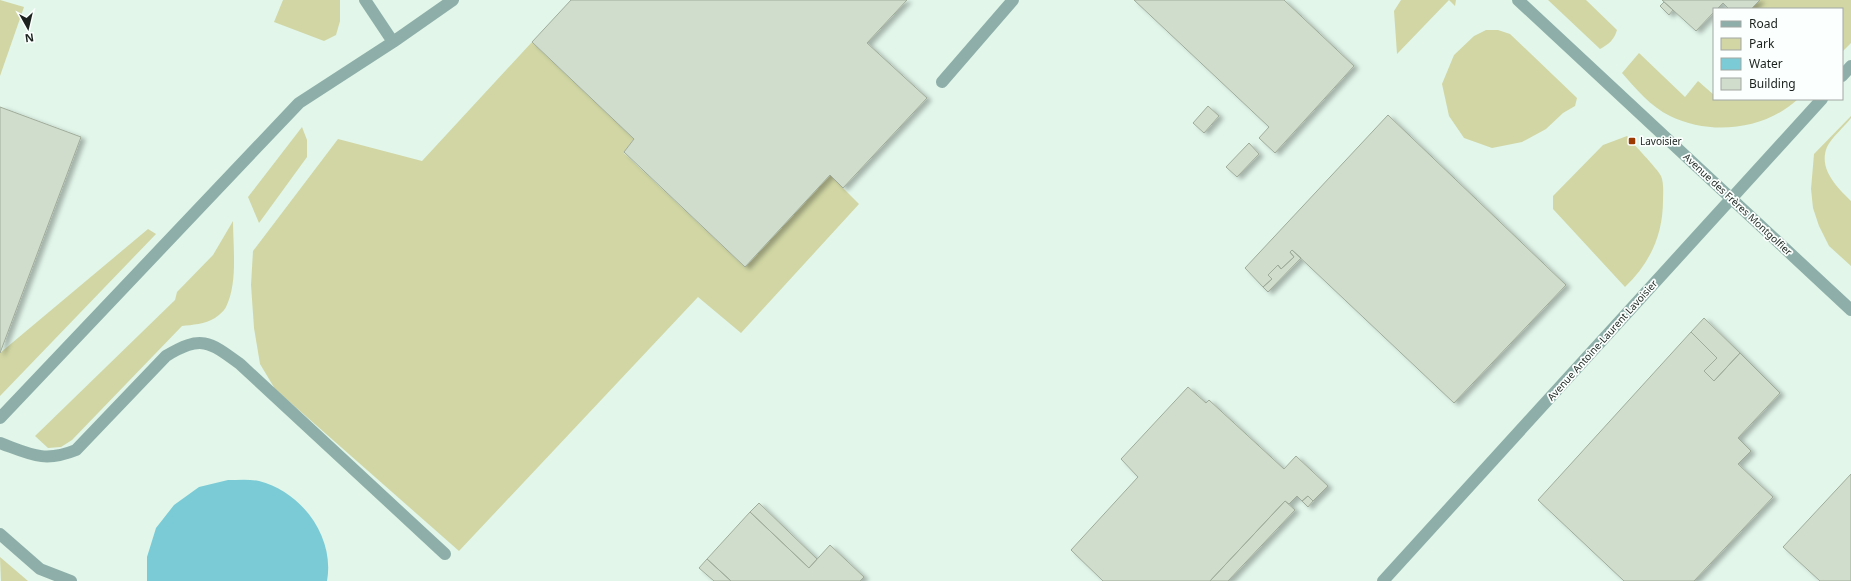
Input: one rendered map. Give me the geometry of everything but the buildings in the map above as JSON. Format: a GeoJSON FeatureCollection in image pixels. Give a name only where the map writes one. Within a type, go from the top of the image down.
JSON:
{"type":"FeatureCollection","features":[{"type":"Feature","properties":{"kind":"street"},"geometry":{"type":"LineString","coordinates":[[365,0],[394,42]]}},
{"type":"Feature","properties":{"kind":"street"},"geometry":{"type":"LineString","coordinates":[[0,418],[299,103],[394,42],[453,0]]}},
{"type":"Feature","properties":{"kind":"street"},"geometry":{"type":"LineString","coordinates":[[942,82],[1013,0]]}},
{"type":"Feature","properties":{"kind":"street","name":"Avenue des Frères Montgolfier"},"geometry":{"type":"LineString","coordinates":[[1518,0],[1851,310]]}},
{"type":"Feature","properties":{"kind":"street"},"geometry":{"type":"LineString","coordinates":[[1843,75],[1851,66]]}},
{"type":"Feature","properties":{"kind":"street","name":"Avenue Antoine-Laurent Lavoisier"},"geometry":{"type":"LineString","coordinates":[[1383,581],[1821,100]]}},
{"type":"Feature","properties":{"kind":"street"},"geometry":{"type":"LineString","coordinates":[[0,443],[37,456],[60,457],[76,450],[166,356],[184,345],[201,343],[216,346],[240,364],[445,554]]}},
{"type":"Feature","properties":{"kind":"street"},"geometry":{"type":"LineString","coordinates":[[0,534],[40,569],[71,581]]}},
{"type":"Feature","properties":{"kind":"green space"},"geometry":{"type":"Polygon","coordinates":[[[0,0],[24,7],[0,76],[0,0]]]}},
{"type":"Feature","properties":{"kind":"green space"},"geometry":{"type":"Polygon","coordinates":[[[283,0],[340,0],[340,21],[336,35],[324,41],[274,22],[283,0]]]}},
{"type":"Feature","properties":{"kind":"green space"},"geometry":{"type":"Polygon","coordinates":[[[1401,0],[1449,0],[1397,54],[1394,11],[1401,0]]]}},
{"type":"Feature","properties":{"kind":"green space"},"geometry":{"type":"Polygon","coordinates":[[[1449,0],[1456,0],[1455,6],[1449,0]]]}},
{"type":"Feature","properties":{"kind":"green space"},"geometry":{"type":"Polygon","coordinates":[[[1548,0],[1586,0],[1617,30],[1613,39],[1600,49],[1548,0]]]}},
{"type":"Feature","properties":{"kind":"green space"},"geometry":{"type":"Polygon","coordinates":[[[1760,0],[1851,0],[1851,43],[1843,51],[1843,8],[1752,8],[1760,0]]]}},
{"type":"Feature","properties":{"kind":"green space"},"geometry":{"type":"Polygon","coordinates":[[[1486,30],[1498,30],[1510,34],[1577,98],[1575,106],[1563,113],[1546,129],[1522,142],[1492,148],[1464,138],[1449,116],[1442,84],[1454,55],[1474,36],[1486,30]]]}},
{"type":"Feature","properties":{"kind":"green space"},"geometry":{"type":"Polygon","coordinates":[[[532,42],[634,139],[624,153],[745,267],[830,175],[859,204],[741,333],[698,297],[459,551],[275,389],[260,364],[254,328],[251,285],[253,251],[338,139],[422,161],[532,42]]]}},
{"type":"Feature","properties":{"kind":"green space"},"geometry":{"type":"Polygon","coordinates":[[[1639,53],[1685,97],[1698,81],[1713,94],[1713,100],[1797,100],[1770,118],[1754,123],[1737,127],[1720,128],[1703,126],[1670,116],[1656,108],[1622,73],[1639,53]]]}},
{"type":"Feature","properties":{"kind":"green space"},"geometry":{"type":"Polygon","coordinates":[[[1851,116],[1851,118],[1829,143],[1825,155],[1825,163],[1830,177],[1851,201],[1851,266],[1829,246],[1819,226],[1813,208],[1811,189],[1814,154],[1851,116]]]}},
{"type":"Feature","properties":{"kind":"green space"},"geometry":{"type":"Polygon","coordinates":[[[302,127],[307,140],[307,157],[259,223],[248,197],[302,127]]]}},
{"type":"Feature","properties":{"kind":"green space"},"geometry":{"type":"Polygon","coordinates":[[[1627,136],[1659,172],[1662,179],[1663,191],[1661,225],[1658,237],[1648,258],[1634,278],[1625,287],[1553,209],[1553,196],[1603,145],[1627,136]]]}},
{"type":"Feature","properties":{"kind":"green space"},"geometry":{"type":"Polygon","coordinates":[[[233,221],[234,253],[232,287],[230,297],[224,310],[215,318],[207,322],[182,326],[72,440],[61,447],[48,448],[35,436],[175,300],[177,292],[213,255],[233,221]]]}},
{"type":"Feature","properties":{"kind":"green space"},"geometry":{"type":"Polygon","coordinates":[[[148,229],[156,234],[0,396],[0,353],[148,229]]]}},
{"type":"Feature","properties":{"kind":"green space"},"geometry":{"type":"Polygon","coordinates":[[[0,557],[28,581],[1,581],[0,557]]]}},
{"type":"Feature","properties":{"kind":"water"},"geometry":{"type":"Polygon","coordinates":[[[228,480],[259,481],[275,487],[289,495],[302,506],[320,533],[326,548],[328,565],[327,581],[147,581],[147,557],[156,528],[174,505],[199,487],[228,480]]]}},
{"type":"Feature","properties":{"kind":"place","name":"Lavoisier"},"geometry":{"type":"Point","coordinates":[1632,141]}}]}
